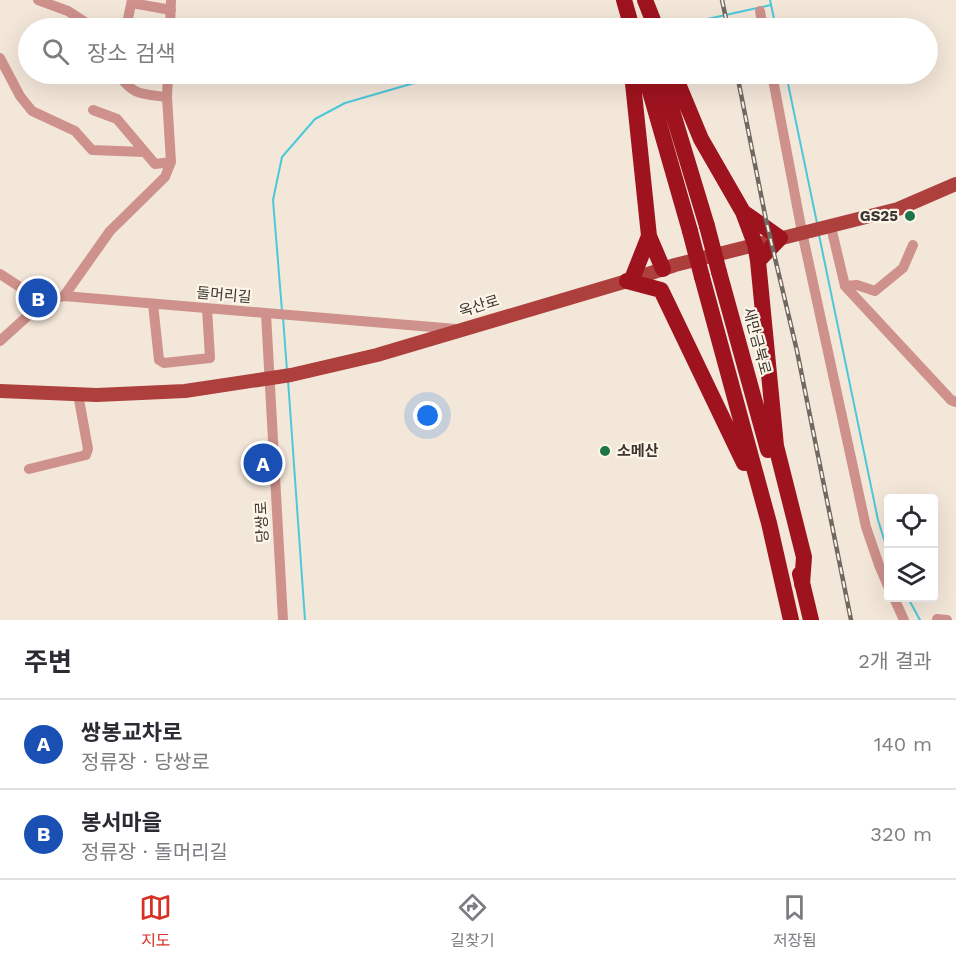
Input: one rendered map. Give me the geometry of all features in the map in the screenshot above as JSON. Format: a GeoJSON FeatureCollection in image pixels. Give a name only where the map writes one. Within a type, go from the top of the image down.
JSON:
{"type":"FeatureCollection","features":[{"type":"Feature","properties":{"kind":"highway"},"geometry":{"type":"LineString","coordinates":[[615,0],[637,16]]}},
{"type":"Feature","properties":{"kind":"highway"},"geometry":{"type":"LineString","coordinates":[[624,0],[637,16]]}},
{"type":"Feature","properties":{"kind":"highway"},"geometry":{"type":"LineString","coordinates":[[633,84],[649,237],[669,267],[661,290],[762,500]]}},
{"type":"Feature","properties":{"kind":"highway"},"geometry":{"type":"LineString","coordinates":[[648,84],[769,523],[791,620]]}},
{"type":"Feature","properties":{"kind":"highway","name":"새만금북로"},"geometry":{"type":"LineString","coordinates":[[665,84],[707,226],[787,518],[811,620]]}},
{"type":"Feature","properties":{"kind":"highway"},"geometry":{"type":"LineString","coordinates":[[678,84],[701,139],[743,212],[755,244],[776,446],[804,557],[802,584]]}},
{"type":"Feature","properties":{"kind":"highway"},"geometry":{"type":"LineString","coordinates":[[743,212],[780,238],[758,261]]}},
{"type":"Feature","properties":{"kind":"highway"},"geometry":{"type":"LineString","coordinates":[[649,237],[629,280],[661,290]]}},
{"type":"Feature","properties":{"kind":"main road","name":"옥산로"},"geometry":{"type":"LineString","coordinates":[[0,391],[78,394],[185,391],[291,375],[377,355],[669,267],[898,209],[956,184]]}},
{"type":"Feature","properties":{"kind":"street"},"geometry":{"type":"LineString","coordinates":[[38,0],[68,11],[79,18]]}},
{"type":"Feature","properties":{"kind":"street"},"geometry":{"type":"LineString","coordinates":[[128,18],[132,2],[171,5]]}},
{"type":"Feature","properties":{"kind":"street"},"geometry":{"type":"LineString","coordinates":[[760,11],[761,18]]}},
{"type":"Feature","properties":{"kind":"street"},"geometry":{"type":"LineString","coordinates":[[0,58],[20,96],[32,111],[75,131],[92,150],[144,152]]}},
{"type":"Feature","properties":{"kind":"street"},"geometry":{"type":"LineString","coordinates":[[125,84],[128,88],[140,93],[167,97]]}},
{"type":"Feature","properties":{"kind":"street"},"geometry":{"type":"LineString","coordinates":[[64,296],[110,231],[165,177],[171,162],[168,84]]}},
{"type":"Feature","properties":{"kind":"street"},"geometry":{"type":"LineString","coordinates":[[774,84],[866,527],[884,577]]}},
{"type":"Feature","properties":{"kind":"street"},"geometry":{"type":"LineString","coordinates":[[93,110],[117,119],[155,164],[171,162]]}},
{"type":"Feature","properties":{"kind":"street"},"geometry":{"type":"LineString","coordinates":[[827,228],[845,286],[951,400],[956,402]]}},
{"type":"Feature","properties":{"kind":"street"},"geometry":{"type":"LineString","coordinates":[[845,286],[857,285],[875,291],[903,268],[913,245]]}},
{"type":"Feature","properties":{"kind":"street"},"geometry":{"type":"LineString","coordinates":[[0,274],[43,302]]}},
{"type":"Feature","properties":{"kind":"street","name":"돌머리길"},"geometry":{"type":"LineString","coordinates":[[0,340],[43,302],[64,296],[461,329]]}},
{"type":"Feature","properties":{"kind":"street"},"geometry":{"type":"LineString","coordinates":[[153,304],[159,360],[164,363],[210,358],[207,309]]}},
{"type":"Feature","properties":{"kind":"street","name":"당쌍로"},"geometry":{"type":"LineString","coordinates":[[266,314],[273,378],[283,620]]}},
{"type":"Feature","properties":{"kind":"street"},"geometry":{"type":"LineString","coordinates":[[29,469],[86,455],[88,449],[78,394]]}},
{"type":"Feature","properties":{"kind":"street"},"geometry":{"type":"LineString","coordinates":[[896,602],[904,620]]}},
{"type":"Feature","properties":{"kind":"waterway"},"geometry":{"type":"LineString","coordinates":[[770,0],[774,18]]}},
{"type":"Feature","properties":{"kind":"waterway"},"geometry":{"type":"LineString","coordinates":[[762,7],[771,5]]}},
{"type":"Feature","properties":{"kind":"waterway"},"geometry":{"type":"LineString","coordinates":[[712,18],[757,8]]}},
{"type":"Feature","properties":{"kind":"waterway"},"geometry":{"type":"LineString","coordinates":[[282,311],[273,200],[282,157],[315,119],[345,103],[411,84]]}},
{"type":"Feature","properties":{"kind":"waterway"},"geometry":{"type":"LineString","coordinates":[[788,84],[817,223]]}},
{"type":"Feature","properties":{"kind":"waterway"},"geometry":{"type":"LineString","coordinates":[[819,235],[878,520],[887,548]]}},
{"type":"Feature","properties":{"kind":"waterway"},"geometry":{"type":"LineString","coordinates":[[283,317],[287,371]]}},
{"type":"Feature","properties":{"kind":"waterway"},"geometry":{"type":"LineString","coordinates":[[288,380],[305,620]]}},
{"type":"Feature","properties":{"kind":"waterway"},"geometry":{"type":"LineString","coordinates":[[910,602],[920,620]]}},
{"type":"Feature","properties":{"kind":"railway"},"geometry":{"type":"LineString","coordinates":[[722,0],[726,18]]}},
{"type":"Feature","properties":{"kind":"railway"},"geometry":{"type":"LineString","coordinates":[[739,84],[766,220],[797,351],[851,620]]}},
{"type":"Feature","properties":{"kind":"place","name":"GS25"},"geometry":{"type":"Point","coordinates":[910,216]}},
{"type":"Feature","properties":{"kind":"place","name":"봉서마을"},"geometry":{"type":"Point","coordinates":[38,298]}},
{"type":"Feature","properties":{"kind":"place","name":"소메산"},"geometry":{"type":"Point","coordinates":[605,451]}},
{"type":"Feature","properties":{"kind":"place","name":"쌍봉교차로"},"geometry":{"type":"Point","coordinates":[263,463]}}]}
